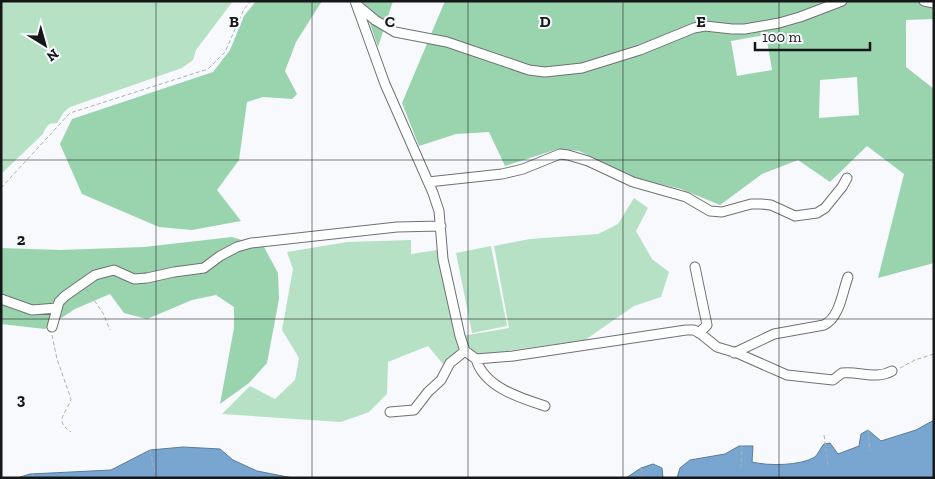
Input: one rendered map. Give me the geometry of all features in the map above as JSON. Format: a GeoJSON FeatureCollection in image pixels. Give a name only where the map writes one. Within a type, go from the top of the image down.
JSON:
{"type":"FeatureCollection","features":[{"type":"Feature","properties":{"kind":"street"},"geometry":{"type":"LineString","coordinates":[[356,3],[374,20],[395,32],[447,42],[523,68],[545,72],[582,68],[640,50],[694,28],[706,26],[745,29],[779,23],[842,1]]}},
{"type":"Feature","properties":{"kind":"street"},"geometry":{"type":"LineString","coordinates":[[924,1],[934,4]]}},
{"type":"Feature","properties":{"kind":"street"},"geometry":{"type":"LineString","coordinates":[[356,3],[385,84],[439,211],[443,260],[465,351],[476,359],[484,374],[493,383],[514,394],[545,406]]}},
{"type":"Feature","properties":{"kind":"street"},"geometry":{"type":"LineString","coordinates":[[428,182],[502,174],[523,169],[560,154],[588,161],[633,182],[686,196],[710,211],[722,212],[751,204],[771,205],[795,216],[817,212],[825,208],[847,178]]}},
{"type":"Feature","properties":{"kind":"street"},"geometry":{"type":"LineString","coordinates":[[52,327],[59,302],[65,296],[95,275],[114,270],[134,279],[204,268],[220,256],[237,247],[251,243],[397,227],[441,226]]}},
{"type":"Feature","properties":{"kind":"street"},"geometry":{"type":"LineString","coordinates":[[695,267],[707,325],[699,333]]}},
{"type":"Feature","properties":{"kind":"street"},"geometry":{"type":"LineString","coordinates":[[734,353],[774,334],[824,326],[836,314],[848,277]]}},
{"type":"Feature","properties":{"kind":"street"},"geometry":{"type":"LineString","coordinates":[[1,299],[32,310],[57,308]]}},
{"type":"Feature","properties":{"kind":"street"},"geometry":{"type":"LineString","coordinates":[[476,359],[513,356],[694,330],[717,348],[797,377],[833,380],[842,373],[877,375],[885,374],[892,370]]}},
{"type":"Feature","properties":{"kind":"street"},"geometry":{"type":"LineString","coordinates":[[390,412],[414,410],[428,392],[441,380],[450,363],[465,351]]}},
{"type":"Feature","properties":{"kind":"path"},"geometry":{"type":"LineString","coordinates":[[1,188],[70,114],[208,69],[225,52],[244,9],[251,1]]}},
{"type":"Feature","properties":{"kind":"path"},"geometry":{"type":"LineString","coordinates":[[82,284],[103,313],[110,330]]}},
{"type":"Feature","properties":{"kind":"path"},"geometry":{"type":"LineString","coordinates":[[52,327],[52,340],[57,359],[71,399],[63,414],[62,422],[64,428],[71,432]]}},
{"type":"Feature","properties":{"kind":"path"},"geometry":{"type":"LineString","coordinates":[[892,370],[934,354]]}},
{"type":"Feature","properties":{"kind":"path"},"geometry":{"type":"LineString","coordinates":[[868,430],[870,451]]}},
{"type":"Feature","properties":{"kind":"path"},"geometry":{"type":"LineString","coordinates":[[824,435],[828,465]]}},
{"type":"Feature","properties":{"kind":"path"},"geometry":{"type":"LineString","coordinates":[[741,468],[742,446]]}},
{"type":"Feature","properties":{"kind":"path"},"geometry":{"type":"LineString","coordinates":[[150,450],[155,472]]}},
{"type":"Feature","properties":{"kind":"path"},"geometry":{"type":"LineString","coordinates":[[641,468],[642,478]]}},
{"type":"Feature","properties":{"kind":"path"},"geometry":{"type":"LineString","coordinates":[[32,478],[33,474]]}},
{"type":"Feature","properties":{"kind":"green space"},"geometry":{"type":"Polygon","coordinates":[[[1,1],[233,1],[196,50],[193,60],[182,68],[70,107],[64,112],[57,123],[48,126],[43,134],[1,174],[1,1]]]}},
{"type":"Feature","properties":{"kind":"green space"},"geometry":{"type":"Polygon","coordinates":[[[256,1],[322,1],[296,42],[285,71],[297,94],[292,99],[263,97],[247,102],[239,160],[217,190],[241,221],[192,230],[159,227],[82,194],[60,144],[72,119],[213,72],[230,50],[244,16],[256,1]]]}},
{"type":"Feature","properties":{"kind":"green space"},"geometry":{"type":"Polygon","coordinates":[[[362,1],[393,1],[378,47],[362,1]]]}},
{"type":"Feature","properties":{"kind":"green space"},"geometry":{"type":"Polygon","coordinates":[[[445,1],[934,1],[934,19],[906,20],[906,67],[934,89],[934,263],[878,278],[904,174],[867,146],[830,182],[798,160],[762,174],[720,205],[681,189],[638,179],[579,151],[558,149],[505,166],[489,132],[456,134],[419,146],[402,103],[445,1]],[[766,35],[731,41],[737,76],[772,70],[766,35]],[[857,77],[820,80],[819,118],[859,115],[857,77]]]}},
{"type":"Feature","properties":{"kind":"green space"},"geometry":{"type":"Polygon","coordinates":[[[634,198],[648,208],[636,231],[652,259],[669,272],[661,297],[634,306],[585,340],[478,355],[467,348],[443,364],[428,346],[388,362],[387,394],[369,412],[341,422],[222,414],[250,386],[275,399],[295,380],[299,358],[282,330],[293,269],[287,252],[347,242],[411,240],[411,254],[437,250],[456,337],[509,328],[494,246],[530,239],[598,234],[618,224],[634,198]]]}},
{"type":"Feature","properties":{"kind":"green space"},"geometry":{"type":"Polygon","coordinates":[[[232,237],[264,247],[278,273],[279,299],[267,363],[249,383],[220,404],[234,328],[234,307],[216,295],[192,300],[147,319],[124,313],[110,294],[75,309],[45,329],[1,324],[1,248],[60,250],[144,247],[232,237]]]}},
{"type":"Feature","properties":{"kind":"green space"},"geometry":{"type":"Polygon","coordinates":[[[491,246],[507,326],[472,333],[456,253],[491,246]]]}},
{"type":"Feature","properties":{"kind":"water"},"geometry":{"type":"Polygon","coordinates":[[[934,420],[934,478],[677,478],[680,468],[690,460],[725,454],[739,446],[753,446],[752,462],[775,465],[793,464],[815,457],[824,444],[830,443],[838,454],[859,446],[861,434],[868,430],[881,441],[916,430],[934,420]]]}},
{"type":"Feature","properties":{"kind":"water"},"geometry":{"type":"Polygon","coordinates":[[[183,447],[220,449],[233,460],[257,471],[293,478],[17,478],[30,474],[111,470],[150,450],[183,447]]]}},
{"type":"Feature","properties":{"kind":"water"},"geometry":{"type":"Polygon","coordinates":[[[653,464],[662,468],[663,478],[626,478],[641,468],[653,464]]]}}]}
